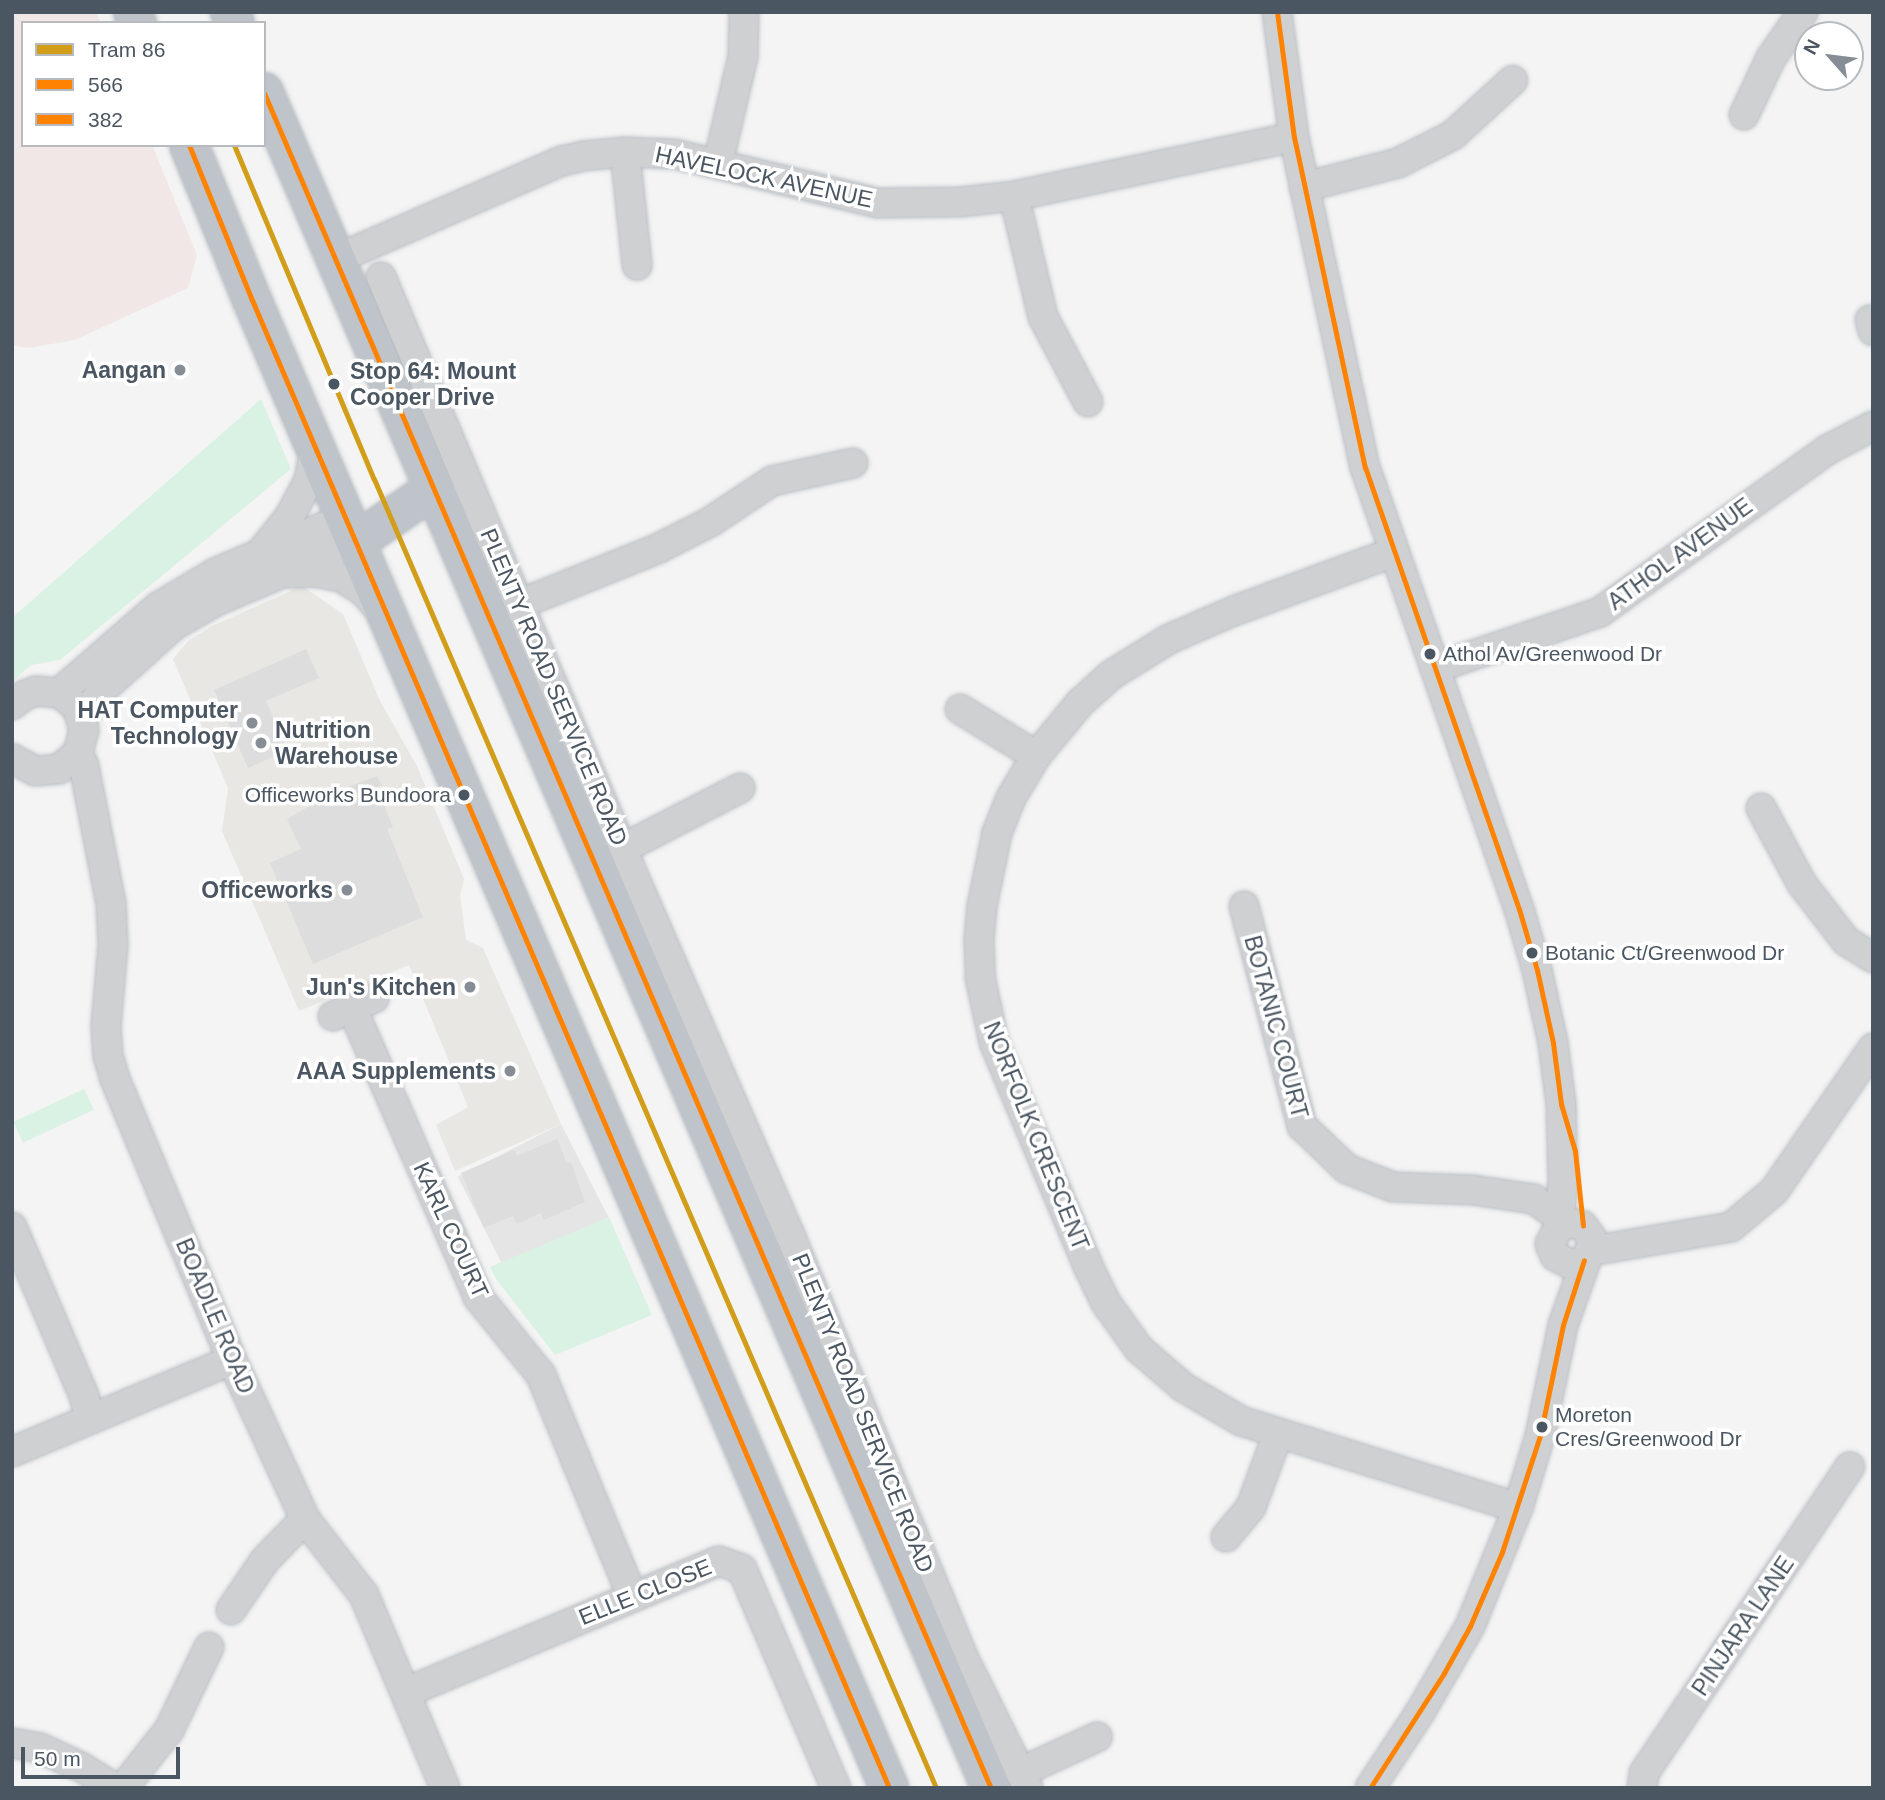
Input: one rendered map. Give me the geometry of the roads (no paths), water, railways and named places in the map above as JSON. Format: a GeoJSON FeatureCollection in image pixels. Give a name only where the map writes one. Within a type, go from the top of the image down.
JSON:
{"type":"FeatureCollection","features":[{"type":"Feature","properties":{"kind":"highway"},"geometry":{"type":"LineString","coordinates":[[266,97],[433,489],[689,1045],[1013,1782]]}},
{"type":"Feature","properties":{"kind":"highway"},"geometry":{"type":"LineString","coordinates":[[190,147],[890,1788]]}},
{"type":"Feature","properties":{"kind":"highway"},"geometry":{"type":"LineString","coordinates":[[351,529],[433,489]]}},
{"type":"Feature","properties":{"kind":"street"},"geometry":{"type":"LineString","coordinates":[[718,163],[743,56],[744,12]]}},
{"type":"Feature","properties":{"kind":"street"},"geometry":{"type":"LineString","coordinates":[[1277,12],[1294,137],[1365,467],[1537,970],[1553,1043],[1561,1104],[1574,1151],[1570,1184],[1575,1239],[1563,1325],[1540,1436],[1518,1508],[1470,1626],[1419,1714],[1370,1788]]}},
{"type":"Feature","properties":{"kind":"street"},"geometry":{"type":"LineString","coordinates":[[1744,115],[1771,58],[1803,12]]}},
{"type":"Feature","properties":{"kind":"street"},"geometry":{"type":"LineString","coordinates":[[1304,187],[1398,163],[1453,135],[1513,80]]}},
{"type":"Feature","properties":{"kind":"street","name":"HAVELOCK AVENUE"},"geometry":{"type":"LineString","coordinates":[[334,260],[562,161],[625,152],[675,154],[878,203],[960,202],[1014,196],[1294,137]]}},
{"type":"Feature","properties":{"kind":"street"},"geometry":{"type":"LineString","coordinates":[[625,152],[637,265]]}},
{"type":"Feature","properties":{"kind":"street"},"geometry":{"type":"LineString","coordinates":[[1014,196],[1043,317],[1088,402]]}},
{"type":"Feature","properties":{"kind":"street","name":"PLENTY ROAD SERVICE ROAD"},"geometry":{"type":"LineString","coordinates":[[381,277],[622,849],[689,1045]]}},
{"type":"Feature","properties":{"kind":"street"},"geometry":{"type":"LineString","coordinates":[[360,321],[406,337]]}},
{"type":"Feature","properties":{"kind":"street","name":"ATHOL AVENUE"},"geometry":{"type":"LineString","coordinates":[[1435,668],[1600,612],[1827,450],[1873,426]]}},
{"type":"Feature","properties":{"kind":"street"},"geometry":{"type":"LineString","coordinates":[[260,553],[290,516],[309,481],[315,445]]}},
{"type":"Feature","properties":{"kind":"street"},"geometry":{"type":"LineString","coordinates":[[520,604],[659,548],[710,523],[772,481],[853,464]]}},
{"type":"Feature","properties":{"kind":"street"},"geometry":{"type":"LineString","coordinates":[[59,693],[158,607],[215,573],[260,553],[351,529]]}},
{"type":"Feature","properties":{"kind":"street"},"geometry":{"type":"LineString","coordinates":[[82,718],[103,689],[174,625],[216,601],[281,573],[351,529]]}},
{"type":"Feature","properties":{"kind":"street","name":"NORFOLK CRESCENT"},"geometry":{"type":"LineString","coordinates":[[1394,552],[1199,624],[1142,654],[1080,702],[1036,756],[1012,798],[997,833],[982,906],[980,977],[995,1042],[1088,1266],[1122,1329],[1139,1349],[1182,1387],[1221,1411],[1278,1434],[1518,1508]]}},
{"type":"Feature","properties":{"kind":"street"},"geometry":{"type":"LineString","coordinates":[[281,573],[315,572],[341,577],[363,591],[390,621]]}},
{"type":"Feature","properties":{"kind":"street"},"geometry":{"type":"LineString","coordinates":[[13,702],[36,691],[59,693],[69,699],[82,718],[84,730],[78,753],[70,762],[47,772]]}},
{"type":"Feature","properties":{"kind":"street"},"geometry":{"type":"LineString","coordinates":[[960,709],[1036,756]]}},
{"type":"Feature","properties":{"kind":"street","name":"BOADLE ROAD"},"geometry":{"type":"LineString","coordinates":[[78,753],[84,766],[91,813],[106,869],[111,902],[113,945],[106,1026],[108,1056],[232,1360],[304,1519],[364,1595],[407,1692],[445,1788]]}},
{"type":"Feature","properties":{"kind":"street"},"geometry":{"type":"LineString","coordinates":[[12,759],[23,767],[47,772],[91,813]]}},
{"type":"Feature","properties":{"kind":"street"},"geometry":{"type":"LineString","coordinates":[[622,849],[740,788]]}},
{"type":"Feature","properties":{"kind":"street"},"geometry":{"type":"LineString","coordinates":[[1761,808],[1802,884],[1846,942],[1873,958]]}},
{"type":"Feature","properties":{"kind":"street","name":"BOTANIC COURT"},"geometry":{"type":"LineString","coordinates":[[1244,906],[1301,1126],[1347,1169],[1393,1187],[1472,1190],[1534,1199],[1575,1239]]}},
{"type":"Feature","properties":{"kind":"street","name":"KARL COURT"},"geometry":{"type":"LineString","coordinates":[[353,1008],[478,1297],[541,1375],[632,1596]]}},
{"type":"Feature","properties":{"kind":"street"},"geometry":{"type":"LineString","coordinates":[[1575,1239],[1654,1240],[1731,1227],[1774,1191],[1873,1048]]}},
{"type":"Feature","properties":{"kind":"street","name":"BOTANIC COURT"},"geometry":{"type":"LineString","coordinates":[[1472,1190],[1540,1179],[1570,1184]]}},
{"type":"Feature","properties":{"kind":"street"},"geometry":{"type":"LineString","coordinates":[[12,1227],[85,1396],[90,1419]]}},
{"type":"Feature","properties":{"kind":"street"},"geometry":{"type":"LineString","coordinates":[[12,1452],[232,1360]]}},
{"type":"Feature","properties":{"kind":"street"},"geometry":{"type":"LineString","coordinates":[[1226,1537],[1251,1507],[1278,1434]]}},
{"type":"Feature","properties":{"kind":"street","name":"PINJARA LANE"},"geometry":{"type":"LineString","coordinates":[[1642,1788],[1644,1773],[1850,1467]]}},
{"type":"Feature","properties":{"kind":"street"},"geometry":{"type":"LineString","coordinates":[[231,1610],[265,1560],[304,1519]]}},
{"type":"Feature","properties":{"kind":"street","name":"ELLE CLOSE"},"geometry":{"type":"LineString","coordinates":[[407,1692],[719,1560],[742,1569],[836,1788]]}},
{"type":"Feature","properties":{"kind":"street"},"geometry":{"type":"LineString","coordinates":[[124,1788],[169,1730],[209,1647]]}},
{"type":"Feature","properties":{"kind":"street"},"geometry":{"type":"LineString","coordinates":[[1013,1782],[1097,1737]]}},
{"type":"Feature","properties":{"kind":"street"},"geometry":{"type":"LineString","coordinates":[[12,1743],[40,1748],[81,1767],[114,1788]]}},
{"type":"Feature","properties":{"kind":"tram line","name":"86"},"geometry":{"type":"LineString","coordinates":[[235,147],[374,479],[936,1788]]}},
{"type":"Feature","properties":{"kind":"place","name":"Aangan"},"geometry":{"type":"Point","coordinates":[180,370]}},
{"type":"Feature","properties":{"kind":"place","name":"Stop 64: Mount Cooper Drive"},"geometry":{"type":"Point","coordinates":[334,384]}},
{"type":"Feature","properties":{"kind":"place","name":"Athol Av/Greenwood Dr"},"geometry":{"type":"Point","coordinates":[1430,654]}},
{"type":"Feature","properties":{"kind":"place","name":"HAT Computer Technology"},"geometry":{"type":"Point","coordinates":[252,723]}},
{"type":"Feature","properties":{"kind":"place","name":"Nutrition Warehouse"},"geometry":{"type":"Point","coordinates":[261,743]}},
{"type":"Feature","properties":{"kind":"place","name":"Officeworks Bundoora"},"geometry":{"type":"Point","coordinates":[464,795]}},
{"type":"Feature","properties":{"kind":"place","name":"Officeworks"},"geometry":{"type":"Point","coordinates":[347,890]}},
{"type":"Feature","properties":{"kind":"place","name":"Botanic Ct/Greenwood Dr"},"geometry":{"type":"Point","coordinates":[1532,953]}},
{"type":"Feature","properties":{"kind":"place","name":"Jun's Kitchen"},"geometry":{"type":"Point","coordinates":[470,987]}},
{"type":"Feature","properties":{"kind":"place","name":"AAA Supplements"},"geometry":{"type":"Point","coordinates":[510,1071]}},
{"type":"Feature","properties":{"kind":"place","name":"Moreton Cres/Greenwood Dr"},"geometry":{"type":"Point","coordinates":[1542,1427]}}]}
